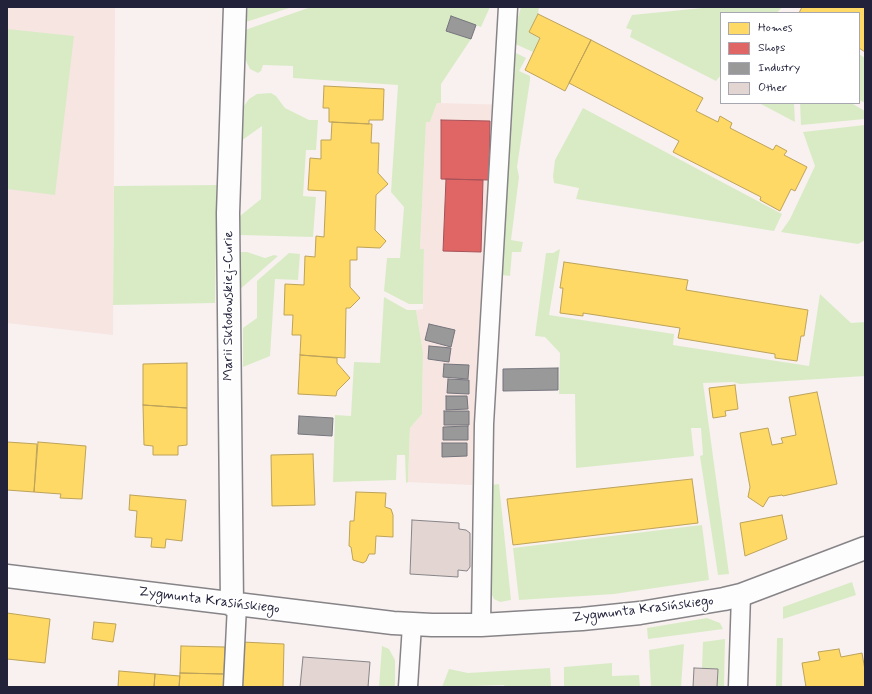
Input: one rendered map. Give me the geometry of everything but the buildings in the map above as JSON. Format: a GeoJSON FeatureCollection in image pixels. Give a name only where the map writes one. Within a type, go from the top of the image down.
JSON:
{"type":"FeatureCollection","features":[{"type":"Feature","properties":{"kind":"street","name":"Marii Skłodowskiej-Curie"},"geometry":{"type":"LineString","coordinates":[[235,7],[229,186],[235,605]]}},
{"type":"Feature","properties":{"kind":"street","name":"Zygmunta Krasińskiego"},"geometry":{"type":"LineString","coordinates":[[7,576],[235,605],[412,625],[481,624],[582,619],[686,607],[742,595],[865,548]]}},
{"type":"Feature","properties":{"kind":"lane"},"geometry":{"type":"LineString","coordinates":[[481,624],[484,424],[508,7]]}},
{"type":"Feature","properties":{"kind":"lane"},"geometry":{"type":"LineString","coordinates":[[738,687],[742,595]]}},
{"type":"Feature","properties":{"kind":"lane"},"geometry":{"type":"LineString","coordinates":[[233,687],[235,605]]}},
{"type":"Feature","properties":{"kind":"lane"},"geometry":{"type":"LineString","coordinates":[[408,687],[412,625]]}},
{"type":"Feature","properties":{"kind":"shaded area"},"geometry":{"type":"Polygon","coordinates":[[[7,7],[115,7],[113,335],[7,323],[7,7]]]}},
{"type":"Feature","properties":{"kind":"shaded area"},"geometry":{"type":"Polygon","coordinates":[[[437,103],[513,105],[498,336],[481,330],[472,485],[408,482],[410,428],[422,414],[423,352],[416,310],[423,309],[424,250],[420,249],[426,121],[430,122],[437,103]]]}},
{"type":"Feature","properties":{"kind":"green space"},"geometry":{"type":"Polygon","coordinates":[[[248,7],[292,7],[246,22],[248,7]]]}},
{"type":"Feature","properties":{"kind":"green space"},"geometry":{"type":"Polygon","coordinates":[[[311,7],[490,7],[481,27],[451,17],[447,31],[471,39],[441,84],[441,103],[437,103],[430,122],[426,122],[420,249],[424,249],[423,304],[409,304],[384,291],[387,258],[400,258],[404,207],[391,192],[398,85],[293,78],[293,66],[263,65],[261,71],[258,73],[250,69],[244,57],[245,30],[311,7]]]}},
{"type":"Feature","properties":{"kind":"green space"},"geometry":{"type":"Polygon","coordinates":[[[521,7],[539,7],[538,14],[529,32],[540,38],[533,52],[511,42],[521,7]]]}},
{"type":"Feature","properties":{"kind":"green space"},"geometry":{"type":"Polygon","coordinates":[[[712,7],[782,7],[778,12],[720,12],[720,76],[716,81],[630,37],[632,30],[626,28],[632,15],[712,7]]]}},
{"type":"Feature","properties":{"kind":"green space"},"geometry":{"type":"Polygon","coordinates":[[[7,29],[74,36],[55,195],[7,189],[7,29]]]}},
{"type":"Feature","properties":{"kind":"green space"},"geometry":{"type":"Polygon","coordinates":[[[510,50],[526,58],[519,71],[530,76],[530,80],[517,167],[519,177],[511,240],[523,242],[521,252],[512,252],[510,276],[502,275],[513,95],[510,50]]]}},
{"type":"Feature","properties":{"kind":"green space"},"geometry":{"type":"Polygon","coordinates":[[[860,55],[865,58],[865,103],[860,100],[860,55]]]}},
{"type":"Feature","properties":{"kind":"green space"},"geometry":{"type":"Polygon","coordinates":[[[271,93],[276,96],[285,108],[309,120],[318,120],[316,150],[306,150],[303,196],[316,197],[313,237],[240,235],[240,216],[261,199],[262,126],[241,141],[241,110],[249,99],[257,94],[271,93]]]}},
{"type":"Feature","properties":{"kind":"green space"},"geometry":{"type":"Polygon","coordinates":[[[761,104],[794,104],[795,122],[761,104]]]}},
{"type":"Feature","properties":{"kind":"green space"},"geometry":{"type":"Polygon","coordinates":[[[800,104],[853,104],[865,111],[865,119],[801,125],[800,104]]]}},
{"type":"Feature","properties":{"kind":"green space"},"geometry":{"type":"Polygon","coordinates":[[[583,108],[782,214],[774,231],[576,199],[579,188],[554,183],[553,176],[555,160],[583,108]]]}},
{"type":"Feature","properties":{"kind":"green space"},"geometry":{"type":"Polygon","coordinates":[[[865,125],[865,240],[858,244],[781,232],[790,219],[815,166],[803,132],[865,125]]]}},
{"type":"Feature","properties":{"kind":"green space"},"geometry":{"type":"Polygon","coordinates":[[[217,185],[215,303],[113,305],[114,186],[217,185]]]}},
{"type":"Feature","properties":{"kind":"green space"},"geometry":{"type":"Polygon","coordinates":[[[560,249],[549,315],[674,334],[673,345],[809,366],[820,294],[851,323],[865,322],[865,376],[740,384],[733,382],[703,383],[729,574],[718,575],[700,456],[703,455],[701,428],[691,428],[694,456],[576,468],[575,394],[559,394],[560,353],[545,337],[535,336],[546,253],[553,253],[560,249]]]}},
{"type":"Feature","properties":{"kind":"green space"},"geometry":{"type":"Polygon","coordinates":[[[239,252],[247,252],[265,258],[274,255],[278,256],[238,291],[239,252]]]}},
{"type":"Feature","properties":{"kind":"green space"},"geometry":{"type":"Polygon","coordinates":[[[289,253],[300,254],[298,280],[275,279],[270,356],[243,367],[243,328],[257,318],[257,281],[289,253]]]}},
{"type":"Feature","properties":{"kind":"green space"},"geometry":{"type":"Polygon","coordinates":[[[384,297],[407,310],[416,310],[423,352],[422,414],[410,428],[408,482],[406,483],[405,455],[397,455],[396,480],[333,482],[335,415],[351,416],[354,362],[380,363],[384,297]]]}},
{"type":"Feature","properties":{"kind":"green space"},"geometry":{"type":"Polygon","coordinates":[[[499,484],[511,600],[500,602],[494,599],[490,591],[491,485],[499,484]]]}},
{"type":"Feature","properties":{"kind":"green space"},"geometry":{"type":"Polygon","coordinates":[[[702,525],[709,580],[614,594],[519,600],[513,548],[702,525]]]}},
{"type":"Feature","properties":{"kind":"green space"},"geometry":{"type":"Polygon","coordinates":[[[852,582],[856,595],[783,619],[783,607],[852,582]]]}},
{"type":"Feature","properties":{"kind":"green space"},"geometry":{"type":"Polygon","coordinates":[[[707,618],[720,623],[723,629],[648,639],[647,628],[707,618]]]}},
{"type":"Feature","properties":{"kind":"green space"},"geometry":{"type":"Polygon","coordinates":[[[777,638],[783,638],[782,687],[776,687],[777,638]]]}},
{"type":"Feature","properties":{"kind":"green space"},"geometry":{"type":"Polygon","coordinates":[[[725,639],[724,687],[717,687],[718,669],[702,669],[703,642],[725,639]]]}},
{"type":"Feature","properties":{"kind":"green space"},"geometry":{"type":"Polygon","coordinates":[[[684,644],[681,687],[651,687],[649,650],[684,644]]]}},
{"type":"Feature","properties":{"kind":"green space"},"geometry":{"type":"Polygon","coordinates":[[[382,646],[389,649],[395,660],[395,687],[379,687],[382,646]]]}},
{"type":"Feature","properties":{"kind":"green space"},"geometry":{"type":"Polygon","coordinates":[[[612,663],[612,676],[639,675],[640,687],[564,687],[564,667],[612,663]]]}},
{"type":"Feature","properties":{"kind":"green space"},"geometry":{"type":"Polygon","coordinates":[[[550,668],[551,687],[505,687],[504,685],[442,687],[449,669],[468,673],[550,668]]]}}]}
